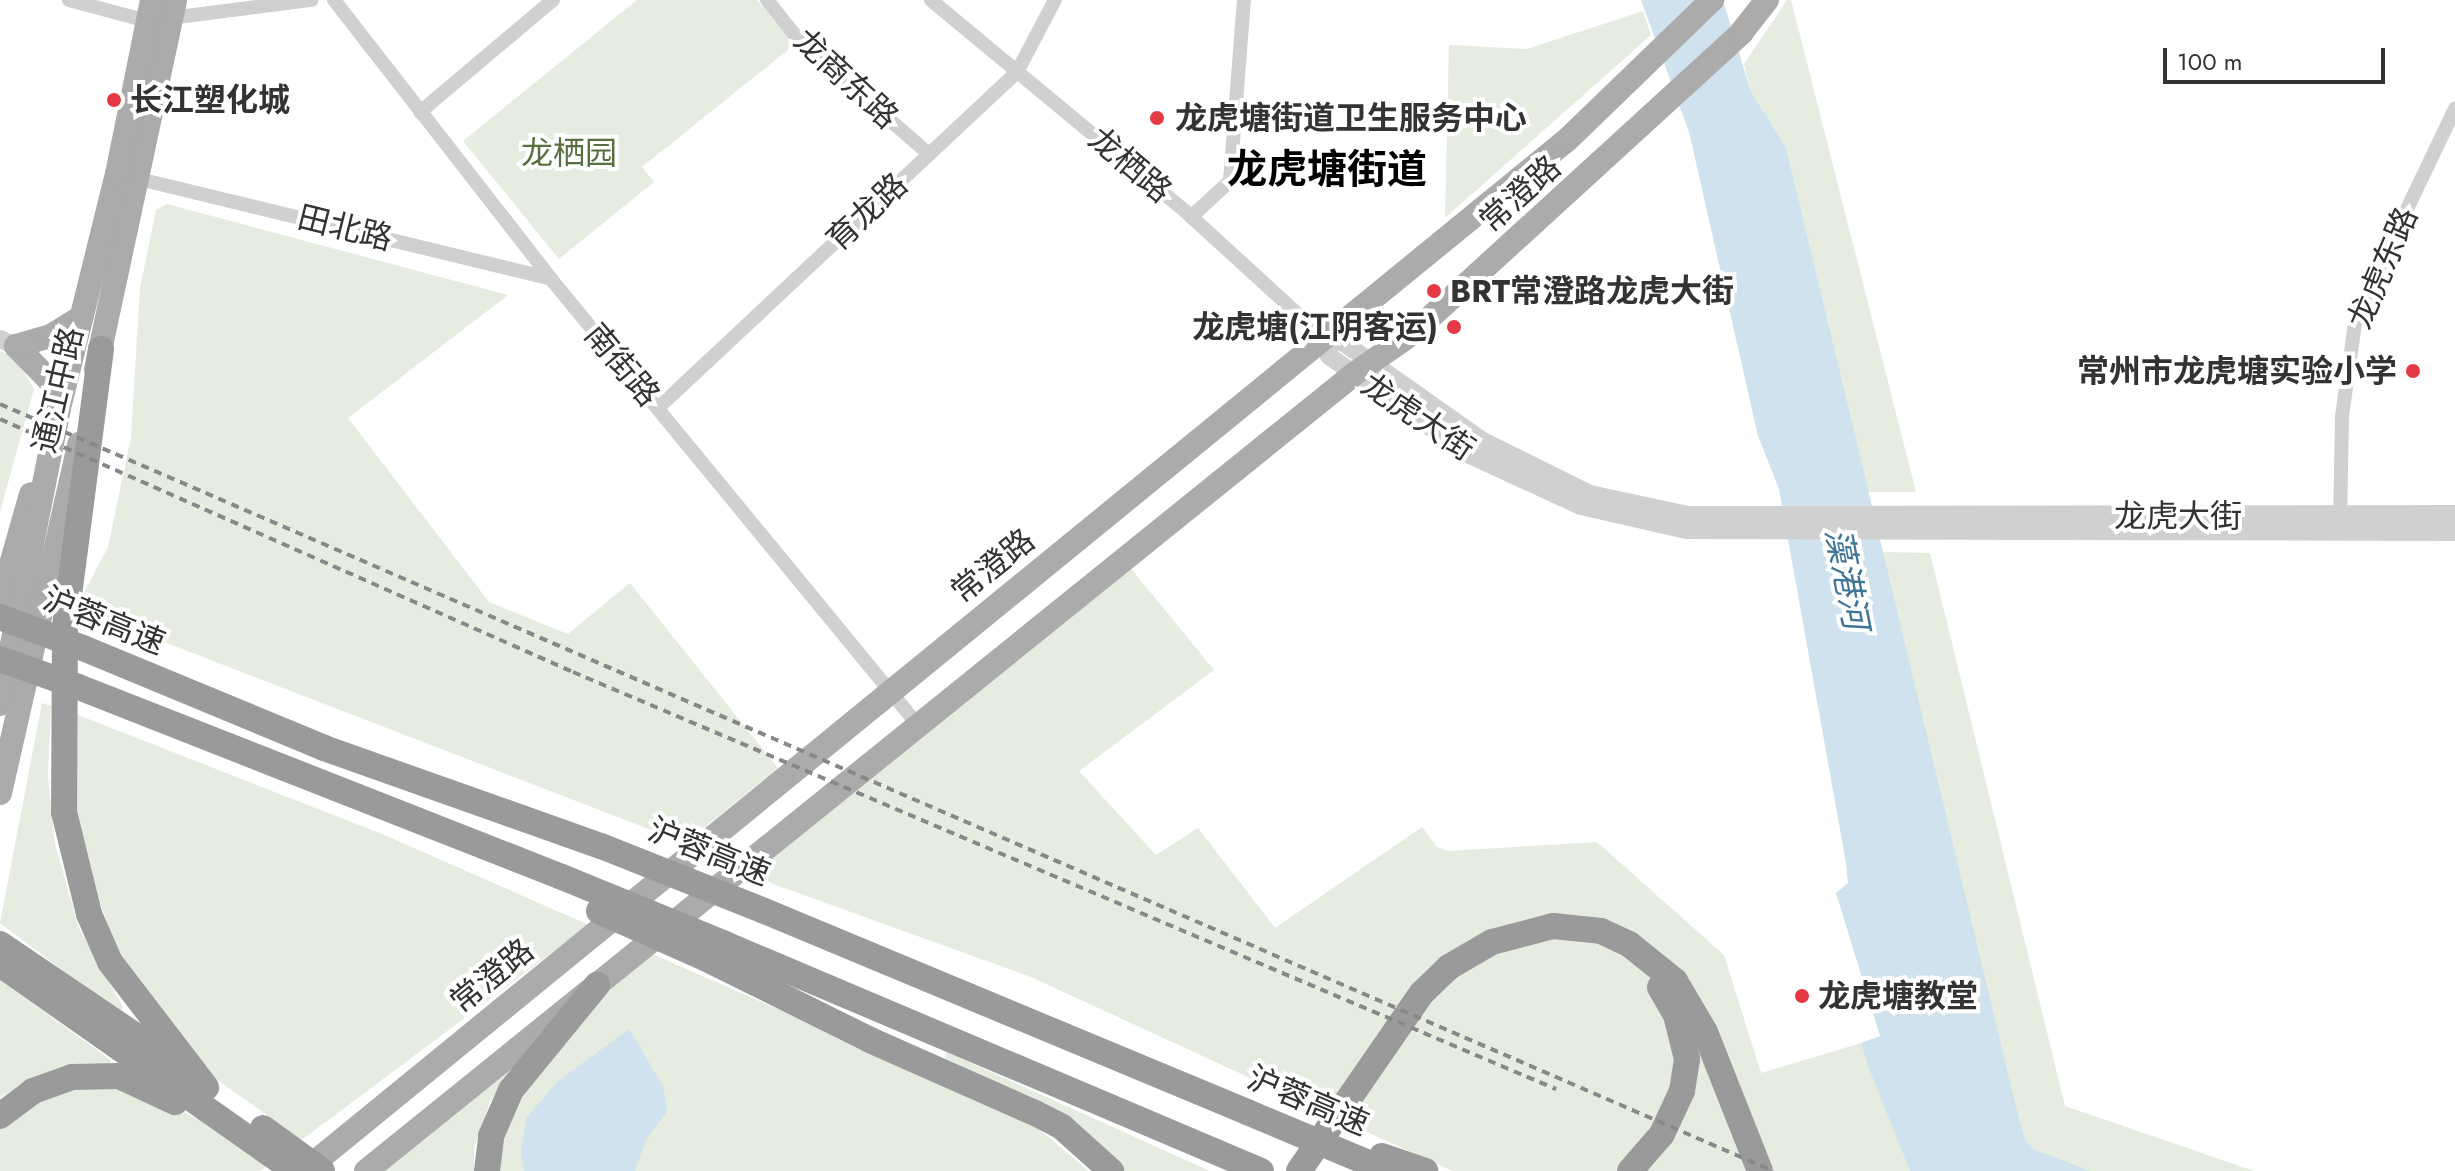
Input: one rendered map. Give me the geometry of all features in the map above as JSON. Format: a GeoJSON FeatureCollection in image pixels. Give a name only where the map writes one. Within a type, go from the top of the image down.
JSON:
{"type":"FeatureCollection","features":[{"type":"Feature","properties":{"kind":"highway"},"geometry":{"type":"LineString","coordinates":[[101,349],[65,627],[64,812],[81,887],[110,962],[206,1087]]}},
{"type":"Feature","properties":{"kind":"highway","name":"沪蓉高速"},"geometry":{"type":"LineString","coordinates":[[0,617],[324,748],[601,846],[1252,1107],[1380,1164],[1425,1171]]}},
{"type":"Feature","properties":{"kind":"highway"},"geometry":{"type":"LineString","coordinates":[[0,659],[225,741],[716,951],[1261,1171]]}},
{"type":"Feature","properties":{"kind":"highway"},"geometry":{"type":"LineString","coordinates":[[1299,1171],[1391,1035],[1449,967],[1513,934],[1566,926],[1601,931],[1629,944],[1675,981],[1705,1032],[1760,1171]]}},
{"type":"Feature","properties":{"kind":"highway"},"geometry":{"type":"LineString","coordinates":[[1317,1171],[1438,998],[1494,956],[1552,940],[1586,942],[1622,957],[1660,987],[1676,1015],[1687,1059],[1682,1091],[1662,1134],[1630,1171]]}},
{"type":"Feature","properties":{"kind":"highway"},"geometry":{"type":"LineString","coordinates":[[716,951],[870,1040],[969,1079],[1062,1127],[1111,1171]]}},
{"type":"Feature","properties":{"kind":"highway"},"geometry":{"type":"LineString","coordinates":[[7,959],[126,1025],[206,1087],[295,1171]]}},
{"type":"Feature","properties":{"kind":"highway"},"geometry":{"type":"LineString","coordinates":[[7,959],[226,1120]]}},
{"type":"Feature","properties":{"kind":"highway"},"geometry":{"type":"LineString","coordinates":[[487,1171],[491,1136],[511,1090],[597,985]]}},
{"type":"Feature","properties":{"kind":"highway"},"geometry":{"type":"LineString","coordinates":[[0,1116],[33,1091],[72,1077],[119,1076],[257,1134],[322,1171]]}},
{"type":"Feature","properties":{"kind":"main road","name":"常澄路"},"geometry":{"type":"LineString","coordinates":[[304,1171],[1567,140],[1654,61],[1712,0]]}},
{"type":"Feature","properties":{"kind":"main road","name":"常澄路"},"geometry":{"type":"LineString","coordinates":[[366,1171],[917,724],[1362,368],[1413,333],[1741,33],[1767,0]]}},
{"type":"Feature","properties":{"kind":"main road","name":"通江中路"},"geometry":{"type":"LineString","coordinates":[[0,793],[139,179],[161,11]]}},
{"type":"Feature","properties":{"kind":"main road","name":"通江中路"},"geometry":{"type":"LineString","coordinates":[[0,704],[61,400],[161,11]]}},
{"type":"Feature","properties":{"kind":"main road"},"geometry":{"type":"LineString","coordinates":[[8,342],[51,336],[82,317]]}},
{"type":"Feature","properties":{"kind":"main road"},"geometry":{"type":"LineString","coordinates":[[0,603],[61,400],[41,368],[8,342]]}},
{"type":"Feature","properties":{"kind":"street"},"geometry":{"type":"LineString","coordinates":[[69,0],[161,11],[312,0]]}},
{"type":"Feature","properties":{"kind":"street","name":"南街路"},"geometry":{"type":"LineString","coordinates":[[334,0],[551,279],[917,724]]}},
{"type":"Feature","properties":{"kind":"street"},"geometry":{"type":"LineString","coordinates":[[420,112],[553,0]]}},
{"type":"Feature","properties":{"kind":"street","name":"龙商东路"},"geometry":{"type":"LineString","coordinates":[[767,0],[802,44],[929,154]]}},
{"type":"Feature","properties":{"kind":"street","name":"龙栖路"},"geometry":{"type":"LineString","coordinates":[[931,0],[1191,217],[1323,337]]}},
{"type":"Feature","properties":{"kind":"street","name":"育龙路"},"geometry":{"type":"LineString","coordinates":[[658,408],[1017,72],[1055,0]]}},
{"type":"Feature","properties":{"kind":"street"},"geometry":{"type":"LineString","coordinates":[[1191,217],[1230,181],[1244,0]]}},
{"type":"Feature","properties":{"kind":"street","name":"龙虎东路"},"geometry":{"type":"LineString","coordinates":[[2340,523],[2342,416],[2356,316],[2455,108]]}},
{"type":"Feature","properties":{"kind":"street","name":"田北路"},"geometry":{"type":"LineString","coordinates":[[139,179],[551,279]]}},
{"type":"Feature","properties":{"kind":"street","name":"龙虎大街"},"geometry":{"type":"LineString","coordinates":[[1323,337],[1329,356],[1362,368],[1470,455],[1581,506],[1687,530],[1763,524],[2340,523],[2455,514]]}},
{"type":"Feature","properties":{"kind":"street","name":"龙虎大街"},"geometry":{"type":"LineString","coordinates":[[2340,523],[2455,532]]}},
{"type":"Feature","properties":{"kind":"green space","name":"龙栖园"},"geometry":{"type":"Polygon","coordinates":[[[637,0],[757,0],[794,45],[642,167],[654,182],[559,259],[463,141],[637,0]]]}},
{"type":"Feature","properties":{"kind":"green space"},"geometry":{"type":"Polygon","coordinates":[[[1787,0],[1791,0],[1916,492],[1868,492],[1786,147],[1751,92],[1744,64],[1787,0]]]}},
{"type":"Feature","properties":{"kind":"green space"},"geometry":{"type":"Polygon","coordinates":[[[1643,11],[1651,35],[1445,218],[1449,45],[1527,49],[1643,11]]]}},
{"type":"Feature","properties":{"kind":"green space"},"geometry":{"type":"Polygon","coordinates":[[[167,204],[508,295],[348,418],[489,602],[568,634],[630,583],[778,768],[685,843],[76,608],[108,547],[131,437],[140,288],[156,210],[167,204]]]}},
{"type":"Feature","properties":{"kind":"green space"},"geometry":{"type":"Polygon","coordinates":[[[0,351],[16,358],[34,389],[0,512],[0,351]]]}},
{"type":"Feature","properties":{"kind":"green space"},"geometry":{"type":"Polygon","coordinates":[[[1882,552],[1930,553],[2065,1106],[2254,1171],[1999,1171],[2014,1103],[1882,552]]]}},
{"type":"Feature","properties":{"kind":"green space"},"geometry":{"type":"Polygon","coordinates":[[[1128,565],[1214,670],[1079,771],[1156,855],[1198,828],[1275,928],[1422,827],[1437,847],[1448,851],[1597,842],[1724,955],[1761,1073],[1861,1043],[1910,1171],[1452,1171],[1031,977],[748,875],[1128,565]]]}},
{"type":"Feature","properties":{"kind":"green space"},"geometry":{"type":"Polygon","coordinates":[[[42,703],[51,706],[48,775],[55,844],[79,928],[123,1007],[119,1013],[0,923],[42,703]]]}},
{"type":"Feature","properties":{"kind":"green space"},"geometry":{"type":"Polygon","coordinates":[[[73,713],[382,834],[589,925],[260,1171],[0,1171],[0,1128],[19,1110],[81,1087],[119,1087],[153,1099],[222,1129],[249,1150],[284,1127],[216,1079],[118,953],[86,863],[75,802],[73,713]]]}},
{"type":"Feature","properties":{"kind":"green space"},"geometry":{"type":"Polygon","coordinates":[[[650,953],[967,1092],[1035,1126],[1089,1171],[493,1171],[503,1119],[576,1019],[650,953]]]}},
{"type":"Feature","properties":{"kind":"green space"},"geometry":{"type":"Polygon","coordinates":[[[0,980],[111,1060],[109,1066],[27,1080],[0,1098],[0,980]]]}},
{"type":"Feature","properties":{"kind":"green space"},"geometry":{"type":"Polygon","coordinates":[[[947,1052],[1210,1171],[1120,1171],[1065,1119],[945,1058],[947,1052]]]}},
{"type":"Feature","properties":{"kind":"green space"},"geometry":{"type":"Polygon","coordinates":[[[514,1067],[490,1102],[474,1149],[474,1171],[375,1171],[514,1067]]]}},
{"type":"Feature","properties":{"kind":"water","name":"藻港河"},"geometry":{"type":"Polygon","coordinates":[[[1641,0],[1723,0],[1751,92],[1786,147],[2025,1140],[2035,1150],[2091,1171],[1910,1171],[1870,1071],[1861,1043],[1880,1036],[1836,893],[1848,883],[1846,863],[1779,489],[1758,436],[1689,132],[1641,0]]]}},
{"type":"Feature","properties":{"kind":"water"},"geometry":{"type":"Polygon","coordinates":[[[629,1029],[663,1086],[667,1112],[646,1139],[635,1171],[524,1171],[521,1150],[527,1117],[557,1082],[629,1029]]]}},
{"type":"Feature","properties":{"kind":"railway"},"geometry":{"type":"LineString","coordinates":[[0,404],[1773,1171]]}},
{"type":"Feature","properties":{"kind":"railway"},"geometry":{"type":"LineString","coordinates":[[0,419],[573,672],[1556,1089]]}},
{"type":"Feature","properties":{"kind":"place","name":"长江塑化城"},"geometry":{"type":"Point","coordinates":[114,100]}},
{"type":"Feature","properties":{"kind":"place","name":"龙虎塘街道卫生服务中心"},"geometry":{"type":"Point","coordinates":[1157,118]}},
{"type":"Feature","properties":{"kind":"place","name":"BRT常澄路龙虎大街"},"geometry":{"type":"Point","coordinates":[1434,291]}},
{"type":"Feature","properties":{"kind":"place","name":"龙虎塘(江阴客运)"},"geometry":{"type":"Point","coordinates":[1454,327]}},
{"type":"Feature","properties":{"kind":"place","name":"常州市龙虎塘实验小学"},"geometry":{"type":"Point","coordinates":[2413,371]}},
{"type":"Feature","properties":{"kind":"place","name":"龙虎塘教堂"},"geometry":{"type":"Point","coordinates":[1802,996]}},
{"type":"Feature","properties":{"kind":"district","name":"龙虎塘街道"},"geometry":{"type":"Point","coordinates":[1327,169]}}]}
